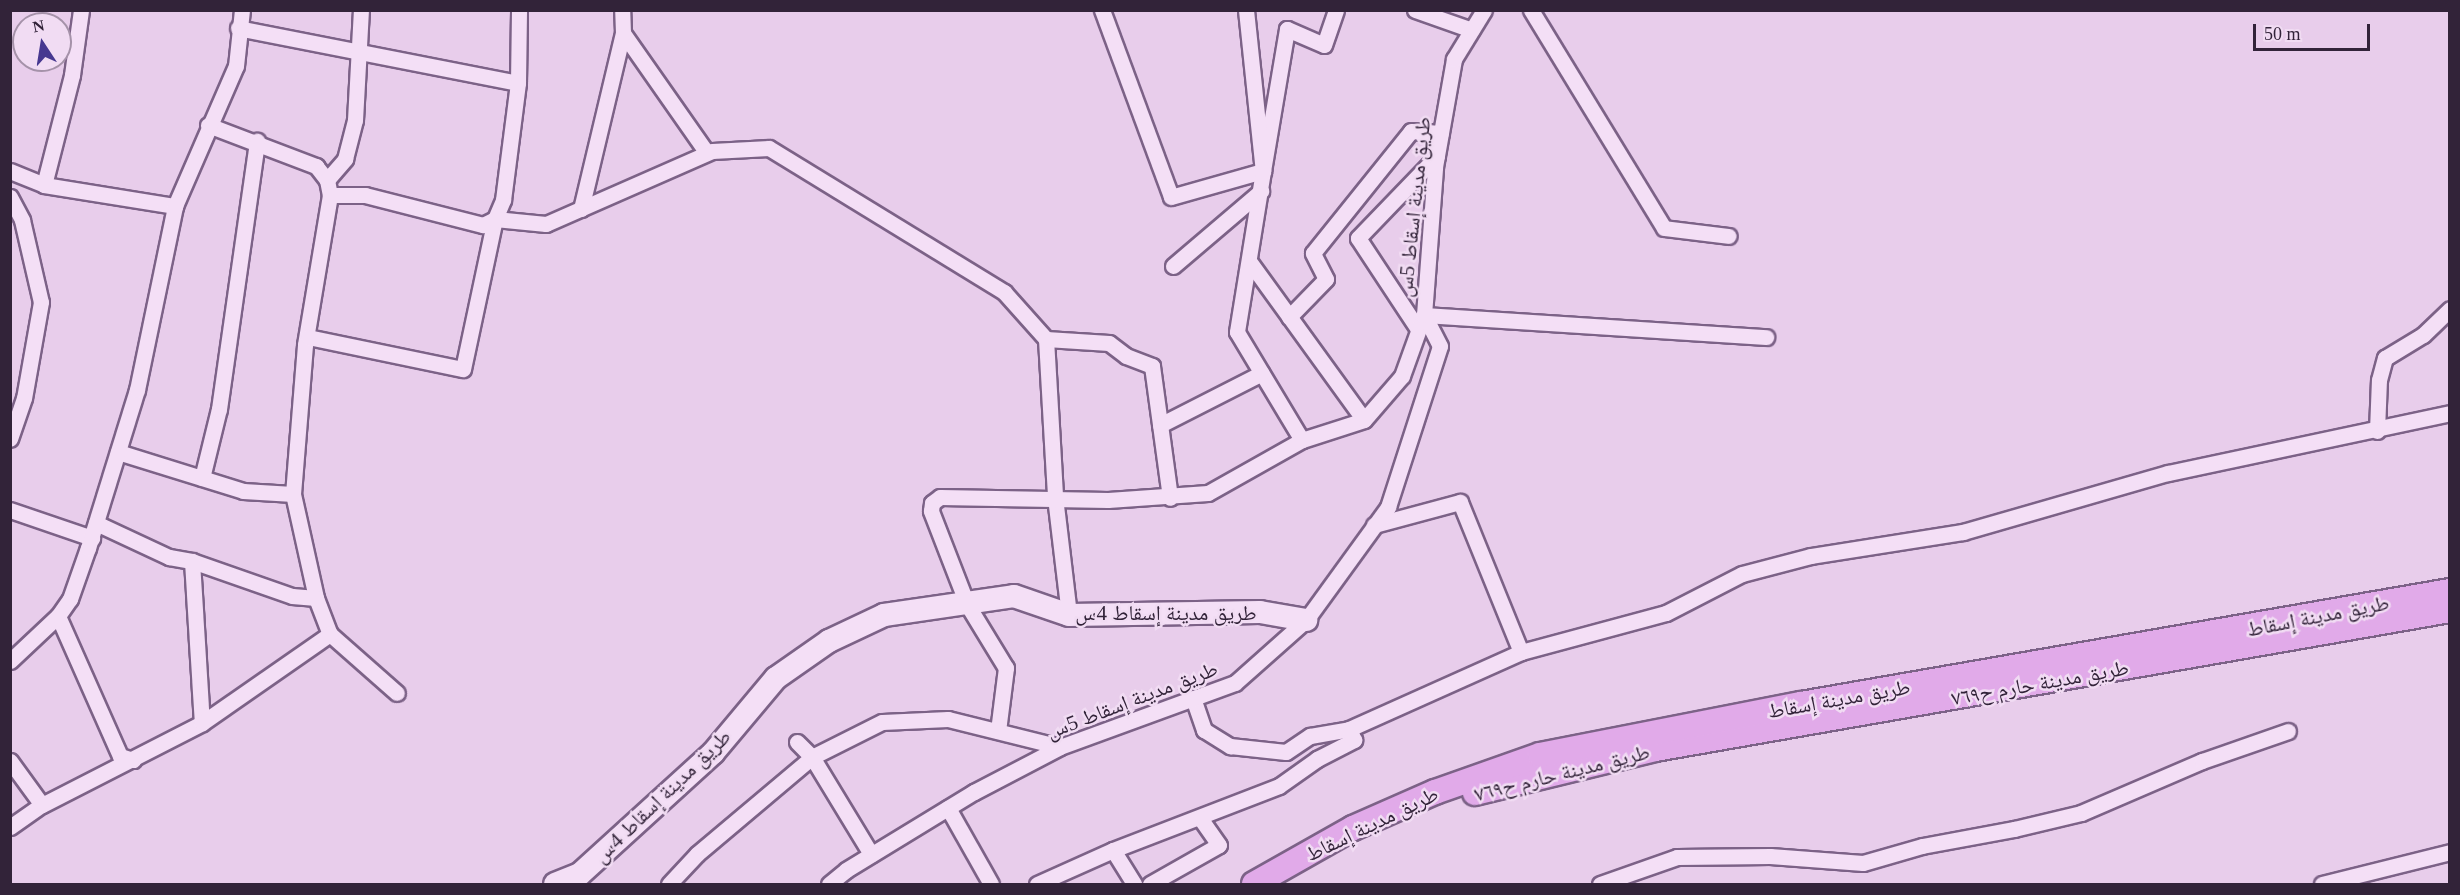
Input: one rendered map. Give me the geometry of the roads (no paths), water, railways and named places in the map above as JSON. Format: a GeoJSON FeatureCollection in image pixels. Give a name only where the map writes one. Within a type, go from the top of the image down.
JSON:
{"type":"FeatureCollection","features":[{"type":"Feature","properties":{"kind":"main road","name":"طريق مدينة إسقاط"},"geometry":{"type":"LineString","coordinates":[[1255,885],[1353,828],[1435,792],[1540,755],[1801,704],[2450,591]]}},
{"type":"Feature","properties":{"kind":"main road","name":"طريق مدينة حارم ح٧٦٩"},"geometry":{"type":"LineString","coordinates":[[1255,885],[1362,834],[1486,790],[1655,749],[2450,610]]}},
{"type":"Feature","properties":{"kind":"street"},"geometry":{"type":"LineString","coordinates":[[44,185],[72,75],[81,10]]}},
{"type":"Feature","properties":{"kind":"street"},"geometry":{"type":"LineString","coordinates":[[10,661],[58,616],[70,598],[94,530],[137,390],[175,206],[208,125],[236,66],[238,28],[242,10]]}},
{"type":"Feature","properties":{"kind":"street"},"geometry":{"type":"LineString","coordinates":[[361,10],[361,54],[355,120],[345,159],[329,187],[308,337],[293,494],[316,598],[330,634],[397,693]]}},
{"type":"Feature","properties":{"kind":"street"},"geometry":{"type":"LineString","coordinates":[[308,337],[463,369],[495,219],[503,200],[518,83],[519,10]]}},
{"type":"Feature","properties":{"kind":"street"},"geometry":{"type":"LineString","coordinates":[[581,208],[623,33],[622,10]]}},
{"type":"Feature","properties":{"kind":"street"},"geometry":{"type":"LineString","coordinates":[[1101,10],[1171,197],[1263,171]]}},
{"type":"Feature","properties":{"kind":"street"},"geometry":{"type":"LineString","coordinates":[[1246,10],[1263,171]]}},
{"type":"Feature","properties":{"kind":"street"},"geometry":{"type":"LineString","coordinates":[[1302,440],[1237,332],[1287,29],[1324,45],[1336,10]]}},
{"type":"Feature","properties":{"kind":"street"},"geometry":{"type":"LineString","coordinates":[[1415,10],[1472,30]]}},
{"type":"Feature","properties":{"kind":"street","name":"طريق مدينة إسقاط 5س"},"geometry":{"type":"LineString","coordinates":[[829,885],[871,854],[948,808],[1060,747],[1235,683],[1306,620],[1388,507],[1440,346],[1424,315],[1437,156],[1454,59],[1484,10]]}},
{"type":"Feature","properties":{"kind":"street"},"geometry":{"type":"LineString","coordinates":[[1531,10],[1664,228],[1729,236]]}},
{"type":"Feature","properties":{"kind":"street"},"geometry":{"type":"LineString","coordinates":[[238,28],[361,54],[518,83]]}},
{"type":"Feature","properties":{"kind":"street"},"geometry":{"type":"LineString","coordinates":[[623,33],[707,153]]}},
{"type":"Feature","properties":{"kind":"street"},"geometry":{"type":"LineString","coordinates":[[208,125],[257,141],[316,166],[329,187],[483,225],[495,219],[546,224],[707,153],[769,148],[1004,292],[1046,339],[1055,497],[1069,615]]}},
{"type":"Feature","properties":{"kind":"street"},"geometry":{"type":"LineString","coordinates":[[1289,316],[1326,279],[1313,253],[1411,131],[1441,133]]}},
{"type":"Feature","properties":{"kind":"street"},"geometry":{"type":"LineString","coordinates":[[202,478],[219,409],[257,141]]}},
{"type":"Feature","properties":{"kind":"street"},"geometry":{"type":"LineString","coordinates":[[1418,330],[1358,238],[1437,156]]}},
{"type":"Feature","properties":{"kind":"street"},"geometry":{"type":"LineString","coordinates":[[10,171],[44,185],[175,206]]}},
{"type":"Feature","properties":{"kind":"street"},"geometry":{"type":"LineString","coordinates":[[1173,266],[1261,191]]}},
{"type":"Feature","properties":{"kind":"street"},"geometry":{"type":"LineString","coordinates":[[10,197],[21,220],[17,238],[41,302],[24,398],[10,439]]}},
{"type":"Feature","properties":{"kind":"street"},"geometry":{"type":"LineString","coordinates":[[1249,261],[1364,420]]}},
{"type":"Feature","properties":{"kind":"street"},"geometry":{"type":"LineString","coordinates":[[2377,431],[2379,380],[2385,358],[2423,335],[2450,309]]}},
{"type":"Feature","properties":{"kind":"street"},"geometry":{"type":"LineString","coordinates":[[998,731],[1006,668],[966,604],[931,511],[932,503],[940,496],[971,494],[1170,498],[1208,494],[1302,440],[1364,420],[1402,376],[1424,315],[1766,337]]}},
{"type":"Feature","properties":{"kind":"street"},"geometry":{"type":"LineString","coordinates":[[1046,339],[1109,343],[1126,356],[1152,366],[1170,498]]}},
{"type":"Feature","properties":{"kind":"street"},"geometry":{"type":"LineString","coordinates":[[1160,425],[1262,373]]}},
{"type":"Feature","properties":{"kind":"street"},"geometry":{"type":"LineString","coordinates":[[1193,698],[1204,730],[1230,746],[1286,752],[1310,736],[1349,729],[1521,652],[1666,614],[1742,574],[1811,556],[1963,532],[2168,473],[2377,431],[2450,413]]}},
{"type":"Feature","properties":{"kind":"street"},"geometry":{"type":"LineString","coordinates":[[118,452],[243,491],[293,494]]}},
{"type":"Feature","properties":{"kind":"street"},"geometry":{"type":"LineString","coordinates":[[1374,525],[1460,502],[1521,652]]}},
{"type":"Feature","properties":{"kind":"street"},"geometry":{"type":"LineString","coordinates":[[10,510],[94,530],[169,557],[192,561],[292,596],[316,598]]}},
{"type":"Feature","properties":{"kind":"street"},"geometry":{"type":"LineString","coordinates":[[192,561],[202,723]]}},
{"type":"Feature","properties":{"kind":"street","name":"طريق مدينة إسقاط 4س"},"geometry":{"type":"LineString","coordinates":[[555,885],[580,874],[713,753],[776,678],[829,641],[884,615],[1014,596],[1069,615],[1260,612],[1306,620]]}},
{"type":"Feature","properties":{"kind":"street"},"geometry":{"type":"LineString","coordinates":[[58,616],[120,756],[133,760]]}},
{"type":"Feature","properties":{"kind":"street"},"geometry":{"type":"LineString","coordinates":[[10,827],[42,805],[202,723],[330,634]]}},
{"type":"Feature","properties":{"kind":"street"},"geometry":{"type":"LineString","coordinates":[[671,884],[697,854],[812,757],[882,722],[948,719],[1060,747]]}},
{"type":"Feature","properties":{"kind":"street"},"geometry":{"type":"LineString","coordinates":[[1037,885],[1113,850],[1279,786],[1317,759],[1354,740],[1349,729]]}},
{"type":"Feature","properties":{"kind":"street"},"geometry":{"type":"LineString","coordinates":[[1600,885],[1677,857],[1770,856],[1863,863],[1922,846],[2014,830],[2081,813],[2202,761],[2288,731]]}},
{"type":"Feature","properties":{"kind":"street"},"geometry":{"type":"LineString","coordinates":[[797,742],[812,757],[871,854]]}},
{"type":"Feature","properties":{"kind":"street"},"geometry":{"type":"LineString","coordinates":[[10,761],[42,805]]}},
{"type":"Feature","properties":{"kind":"street"},"geometry":{"type":"LineString","coordinates":[[948,808],[991,885]]}},
{"type":"Feature","properties":{"kind":"street"},"geometry":{"type":"LineString","coordinates":[[1150,885],[1219,845],[1200,818]]}},
{"type":"Feature","properties":{"kind":"street"},"geometry":{"type":"LineString","coordinates":[[1113,850],[1134,885]]}},
{"type":"Feature","properties":{"kind":"street"},"geometry":{"type":"LineString","coordinates":[[2322,885],[2450,852]]}}]}
